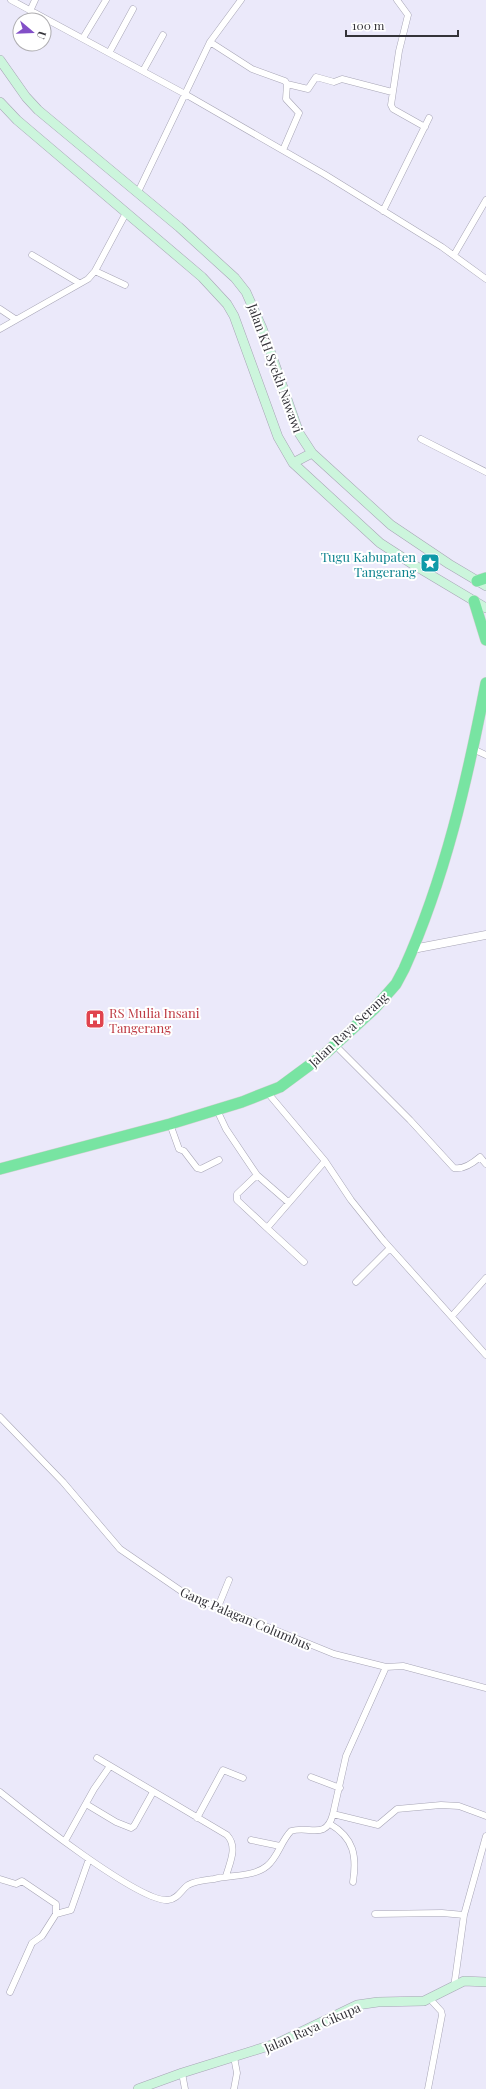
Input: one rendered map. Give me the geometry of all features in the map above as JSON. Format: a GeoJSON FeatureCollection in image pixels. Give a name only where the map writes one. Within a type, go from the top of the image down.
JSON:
{"type":"FeatureCollection","features":[{"type":"Feature","properties":{"kind":"highway"},"geometry":{"type":"LineString","coordinates":[[474,601],[486,640]]}},
{"type":"Feature","properties":{"kind":"highway","name":"Jalan Raya Serang"},"geometry":{"type":"LineString","coordinates":[[0,1168],[170,1124],[217,1110],[280,1087],[335,1045],[374,1009],[396,984],[413,949],[441,872],[458,816],[486,683]]}},
{"type":"Feature","properties":{"kind":"main road","name":"Jalan KH Syekh Nawawi"},"geometry":{"type":"LineString","coordinates":[[0,60],[26,98],[38,110],[185,232],[235,278],[246,292],[262,328],[298,433],[312,453],[391,525],[483,581]]}},
{"type":"Feature","properties":{"kind":"main road","name":"Jalan KH Syekh Nawawi"},"geometry":{"type":"LineString","coordinates":[[0,102],[17,120],[202,277],[227,304],[234,316],[278,437],[293,463],[380,543],[486,608]]}},
{"type":"Feature","properties":{"kind":"main road"},"geometry":{"type":"LineString","coordinates":[[293,463],[312,453]]}},
{"type":"Feature","properties":{"kind":"main road","name":"Jalan Raya Cikupa"},"geometry":{"type":"LineString","coordinates":[[138,2089],[182,2073],[260,2050],[295,2036],[357,2006],[378,2002],[412,2003],[430,1999],[464,1982],[486,1982]]}},
{"type":"Feature","properties":{"kind":"street"},"geometry":{"type":"LineString","coordinates":[[11,0],[184,94],[283,150],[454,255],[486,279]]}},
{"type":"Feature","properties":{"kind":"street"},"geometry":{"type":"LineString","coordinates":[[30,11],[35,0]]}},
{"type":"Feature","properties":{"kind":"street"},"geometry":{"type":"LineString","coordinates":[[82,38],[106,0]]}},
{"type":"Feature","properties":{"kind":"street"},"geometry":{"type":"LineString","coordinates":[[138,192],[210,42],[240,2],[232,0]]}},
{"type":"Feature","properties":{"kind":"street"},"geometry":{"type":"LineString","coordinates":[[398,0],[408,15],[399,51],[391,99],[393,108],[425,127]]}},
{"type":"Feature","properties":{"kind":"street"},"geometry":{"type":"LineString","coordinates":[[109,53],[133,9]]}},
{"type":"Feature","properties":{"kind":"street"},"geometry":{"type":"LineString","coordinates":[[143,72],[163,35]]}},
{"type":"Feature","properties":{"kind":"street"},"geometry":{"type":"LineString","coordinates":[[210,42],[252,69],[280,78],[287,84],[308,89],[316,77],[334,82],[342,79],[392,92]]}},
{"type":"Feature","properties":{"kind":"street"},"geometry":{"type":"LineString","coordinates":[[283,150],[299,114],[286,100],[287,84]]}},
{"type":"Feature","properties":{"kind":"street"},"geometry":{"type":"LineString","coordinates":[[383,211],[429,118]]}},
{"type":"Feature","properties":{"kind":"street"},"geometry":{"type":"LineString","coordinates":[[454,255],[486,200]]}},
{"type":"Feature","properties":{"kind":"street"},"geometry":{"type":"LineString","coordinates":[[0,329],[15,319],[88,279],[95,271],[126,213]]}},
{"type":"Feature","properties":{"kind":"street"},"geometry":{"type":"LineString","coordinates":[[32,255],[79,283]]}},
{"type":"Feature","properties":{"kind":"street"},"geometry":{"type":"LineString","coordinates":[[95,271],[125,285]]}},
{"type":"Feature","properties":{"kind":"street"},"geometry":{"type":"LineString","coordinates":[[0,309],[15,319]]}},
{"type":"Feature","properties":{"kind":"street"},"geometry":{"type":"LineString","coordinates":[[420,439],[486,472]]}},
{"type":"Feature","properties":{"kind":"street"},"geometry":{"type":"LineString","coordinates":[[473,749],[486,755]]}},
{"type":"Feature","properties":{"kind":"street"},"geometry":{"type":"LineString","coordinates":[[413,949],[486,936]]}},
{"type":"Feature","properties":{"kind":"street"},"geometry":{"type":"LineString","coordinates":[[335,1045],[410,1120],[454,1168],[464,1167],[480,1158],[486,1164]]}},
{"type":"Feature","properties":{"kind":"street"},"geometry":{"type":"LineString","coordinates":[[267,1092],[325,1161],[351,1200],[390,1248],[486,1354]]}},
{"type":"Feature","properties":{"kind":"street"},"geometry":{"type":"LineString","coordinates":[[217,1110],[229,1135],[257,1175],[288,1202]]}},
{"type":"Feature","properties":{"kind":"street"},"geometry":{"type":"LineString","coordinates":[[170,1124],[179,1149],[184,1151],[198,1168],[201,1169],[219,1160]]}},
{"type":"Feature","properties":{"kind":"street"},"geometry":{"type":"LineString","coordinates":[[267,1228],[325,1161]]}},
{"type":"Feature","properties":{"kind":"street"},"geometry":{"type":"LineString","coordinates":[[257,1175],[238,1194],[237,1200],[304,1262]]}},
{"type":"Feature","properties":{"kind":"street"},"geometry":{"type":"LineString","coordinates":[[356,1282],[390,1248]]}},
{"type":"Feature","properties":{"kind":"street"},"geometry":{"type":"LineString","coordinates":[[452,1316],[486,1278]]}},
{"type":"Feature","properties":{"kind":"street","name":"Gang Palagan Columbus"},"geometry":{"type":"LineString","coordinates":[[0,1417],[63,1482],[120,1549],[184,1593],[334,1654],[386,1667],[403,1666],[486,1688]]}},
{"type":"Feature","properties":{"kind":"street"},"geometry":{"type":"LineString","coordinates":[[218,1608],[229,1580]]}},
{"type":"Feature","properties":{"kind":"street"},"geometry":{"type":"LineString","coordinates":[[0,1792],[89,1859],[141,1890],[167,1900],[174,1898],[192,1884],[226,1876],[257,1872],[266,1867],[291,1831],[323,1830],[330,1824],[340,1788],[346,1756],[386,1667]]}},
{"type":"Feature","properties":{"kind":"street"},"geometry":{"type":"LineString","coordinates":[[97,1758],[227,1835],[232,1840],[234,1848],[226,1876]]}},
{"type":"Feature","properties":{"kind":"street"},"geometry":{"type":"LineString","coordinates":[[65,1841],[110,1766]]}},
{"type":"Feature","properties":{"kind":"street"},"geometry":{"type":"LineString","coordinates":[[197,1818],[222,1770],[243,1778]]}},
{"type":"Feature","properties":{"kind":"street"},"geometry":{"type":"LineString","coordinates":[[310,1777],[340,1788]]}},
{"type":"Feature","properties":{"kind":"street"},"geometry":{"type":"LineString","coordinates":[[86,1804],[116,1822],[131,1828],[134,1826],[153,1792]]}},
{"type":"Feature","properties":{"kind":"street"},"geometry":{"type":"LineString","coordinates":[[333,1814],[378,1825],[397,1809],[441,1805],[460,1806],[486,1816]]}},
{"type":"Feature","properties":{"kind":"street"},"geometry":{"type":"LineString","coordinates":[[330,1824],[341,1830],[348,1838],[354,1853],[356,1868],[353,1882]]}},
{"type":"Feature","properties":{"kind":"street"},"geometry":{"type":"LineString","coordinates":[[454,1987],[464,1918],[486,1836]]}},
{"type":"Feature","properties":{"kind":"street"},"geometry":{"type":"LineString","coordinates":[[251,1840],[280,1846]]}},
{"type":"Feature","properties":{"kind":"street"},"geometry":{"type":"LineString","coordinates":[[56,1914],[71,1910],[89,1859]]}},
{"type":"Feature","properties":{"kind":"street"},"geometry":{"type":"LineString","coordinates":[[0,1879],[16,1884],[22,1881],[32,1886],[56,1904],[56,1914],[42,1936],[32,1943],[10,1992]]}},
{"type":"Feature","properties":{"kind":"street"},"geometry":{"type":"LineString","coordinates":[[374,1914],[421,1912],[464,1918]]}},
{"type":"Feature","properties":{"kind":"street"},"geometry":{"type":"LineString","coordinates":[[428,2089],[442,2015],[441,2011],[430,1999]]}},
{"type":"Feature","properties":{"kind":"street"},"geometry":{"type":"LineString","coordinates":[[234,2057],[237,2073],[234,2089]]}},
{"type":"Feature","properties":{"kind":"street"},"geometry":{"type":"LineString","coordinates":[[182,2073],[185,2089]]}},
{"type":"Feature","properties":{"kind":"place","name":"Tugu Kabupaten Tangerang"},"geometry":{"type":"Point","coordinates":[430,563]}},
{"type":"Feature","properties":{"kind":"place","name":"RS Mulia Insani Tangerang"},"geometry":{"type":"Point","coordinates":[95,1019]}}]}
